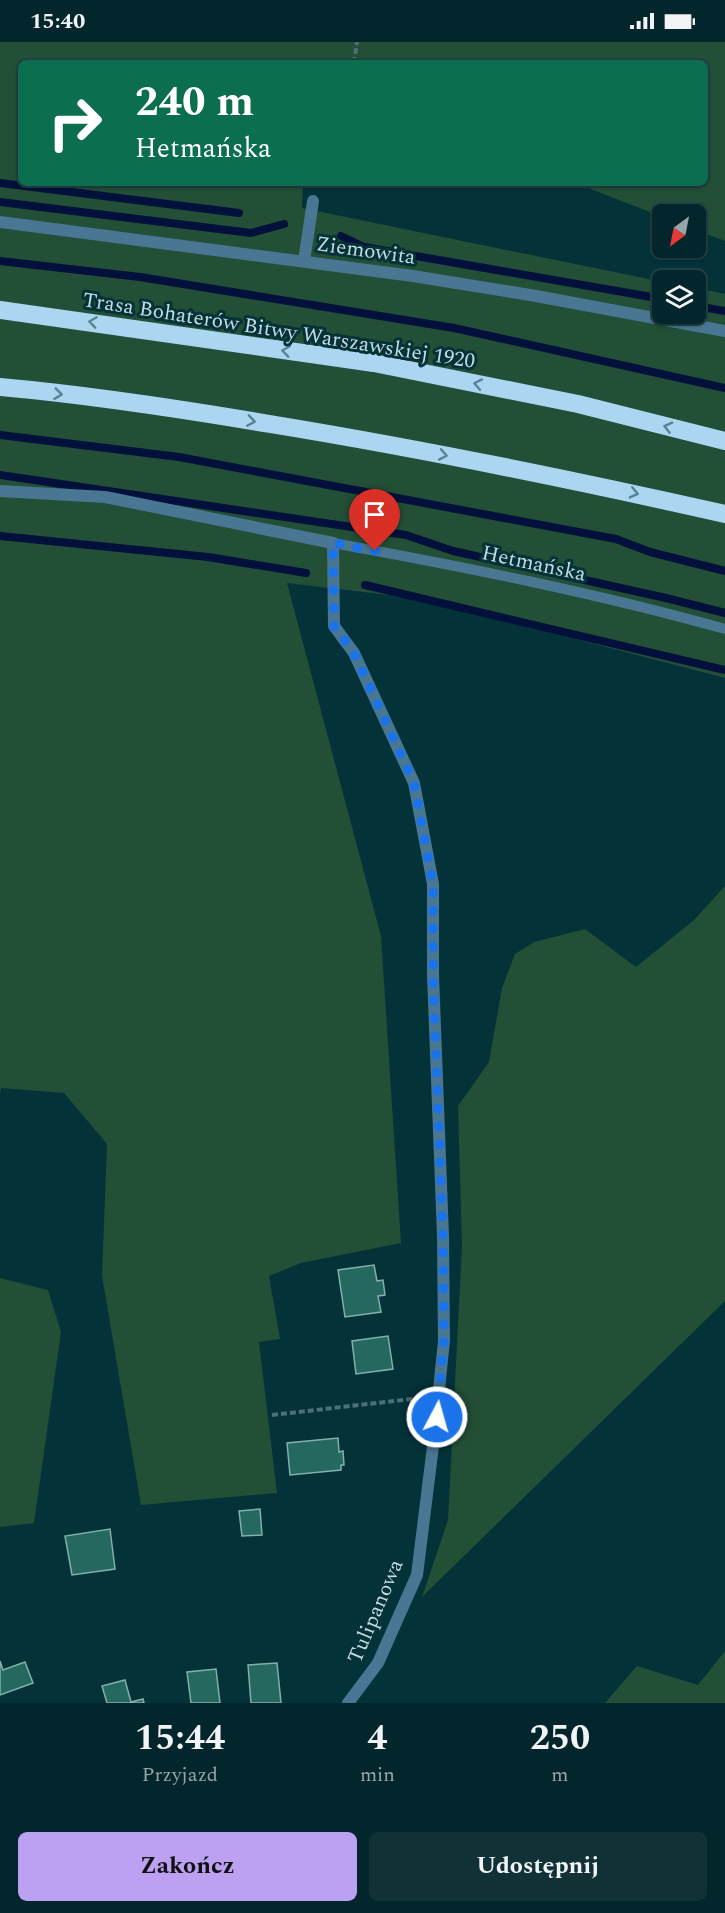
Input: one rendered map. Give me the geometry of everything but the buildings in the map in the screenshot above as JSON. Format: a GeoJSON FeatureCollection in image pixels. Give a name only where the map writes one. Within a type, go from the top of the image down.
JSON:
{"type":"FeatureCollection","features":[{"type":"Feature","properties":{"kind":"highway","name":"Trasa Bohaterów Bitwy Warszawskiej 1920"},"geometry":{"type":"LineString","coordinates":[[0,310],[374,363],[578,404],[725,441]]}},
{"type":"Feature","properties":{"kind":"highway"},"geometry":{"type":"LineString","coordinates":[[0,387],[188,411],[374,441],[595,484],[725,514]]}},
{"type":"Feature","properties":{"kind":"street"},"geometry":{"type":"LineString","coordinates":[[304,261],[313,201]]}},
{"type":"Feature","properties":{"kind":"street","name":"Ziemowita"},"geometry":{"type":"LineString","coordinates":[[0,222],[304,261],[536,296],[725,331]]}},
{"type":"Feature","properties":{"kind":"street"},"geometry":{"type":"LineString","coordinates":[[0,491],[105,497],[333,543]]}},
{"type":"Feature","properties":{"kind":"street","name":"Tulipanowa"},"geometry":{"type":"LineString","coordinates":[[333,543],[334,626],[354,653],[414,783],[433,884],[433,975],[444,1341],[417,1575],[378,1663],[348,1703]]}},
{"type":"Feature","properties":{"kind":"lane","name":"Hetmańska"},"geometry":{"type":"LineString","coordinates":[[333,543],[539,584],[725,628]]}},
{"type":"Feature","properties":{"kind":"path"},"geometry":{"type":"LineString","coordinates":[[354,60],[357,42]]}},
{"type":"Feature","properties":{"kind":"path"},"geometry":{"type":"LineString","coordinates":[[272,1415],[439,1396]]}},
{"type":"Feature","properties":{"kind":"green space"},"geometry":{"type":"Polygon","coordinates":[[[0,42],[725,42],[725,241],[706,234],[706,204],[652,204],[652,213],[583,186],[708,186],[708,60],[18,60],[18,186],[303,186],[302,208],[652,280],[652,324],[706,324],[706,290],[725,294],[725,678],[423,599],[287,583],[381,936],[401,1243],[301,1263],[269,1276],[280,1339],[259,1342],[277,1493],[141,1505],[102,1276],[107,1144],[64,1093],[1,1088],[0,1094],[0,42]]]}},
{"type":"Feature","properties":{"kind":"green space"},"geometry":{"type":"Polygon","coordinates":[[[725,886],[725,1301],[422,1597],[448,1520],[462,1246],[458,1106],[489,1062],[502,988],[515,954],[534,942],[585,929],[636,967],[694,920],[725,886]]]}},
{"type":"Feature","properties":{"kind":"green space"},"geometry":{"type":"Polygon","coordinates":[[[0,1278],[48,1290],[61,1332],[34,1523],[0,1527],[0,1278]]]}},
{"type":"Feature","properties":{"kind":"green space"},"geometry":{"type":"Polygon","coordinates":[[[725,1651],[725,1703],[605,1703],[637,1666],[698,1685],[725,1651]]]}},
{"type":"Feature","properties":{"kind":"waterway"},"geometry":{"type":"LineString","coordinates":[[0,183],[18,185]]}},
{"type":"Feature","properties":{"kind":"waterway"},"geometry":{"type":"LineString","coordinates":[[24,186],[239,213]]}},
{"type":"Feature","properties":{"kind":"waterway"},"geometry":{"type":"LineString","coordinates":[[0,202],[251,233],[284,224]]}},
{"type":"Feature","properties":{"kind":"waterway"},"geometry":{"type":"LineString","coordinates":[[341,236],[364,247],[652,297]]}},
{"type":"Feature","properties":{"kind":"waterway"},"geometry":{"type":"LineString","coordinates":[[0,261],[140,277],[454,328],[725,388]]}},
{"type":"Feature","properties":{"kind":"waterway"},"geometry":{"type":"LineString","coordinates":[[706,308],[725,311]]}},
{"type":"Feature","properties":{"kind":"waterway"},"geometry":{"type":"LineString","coordinates":[[0,435],[179,457],[616,539],[650,552],[725,571]]}},
{"type":"Feature","properties":{"kind":"waterway"},"geometry":{"type":"LineString","coordinates":[[0,475],[406,535],[453,551],[725,613]]}},
{"type":"Feature","properties":{"kind":"waterway"},"geometry":{"type":"LineString","coordinates":[[0,536],[208,557],[306,573]]}},
{"type":"Feature","properties":{"kind":"waterway"},"geometry":{"type":"LineString","coordinates":[[365,585],[725,670]]}},
{"type":"Feature","properties":{"kind":"route"},"geometry":{"type":"LineString","coordinates":[[375,551],[333,543],[334,626],[354,653],[414,783],[433,884],[433,975],[443,1236],[444,1341],[437,1417]]}}]}
